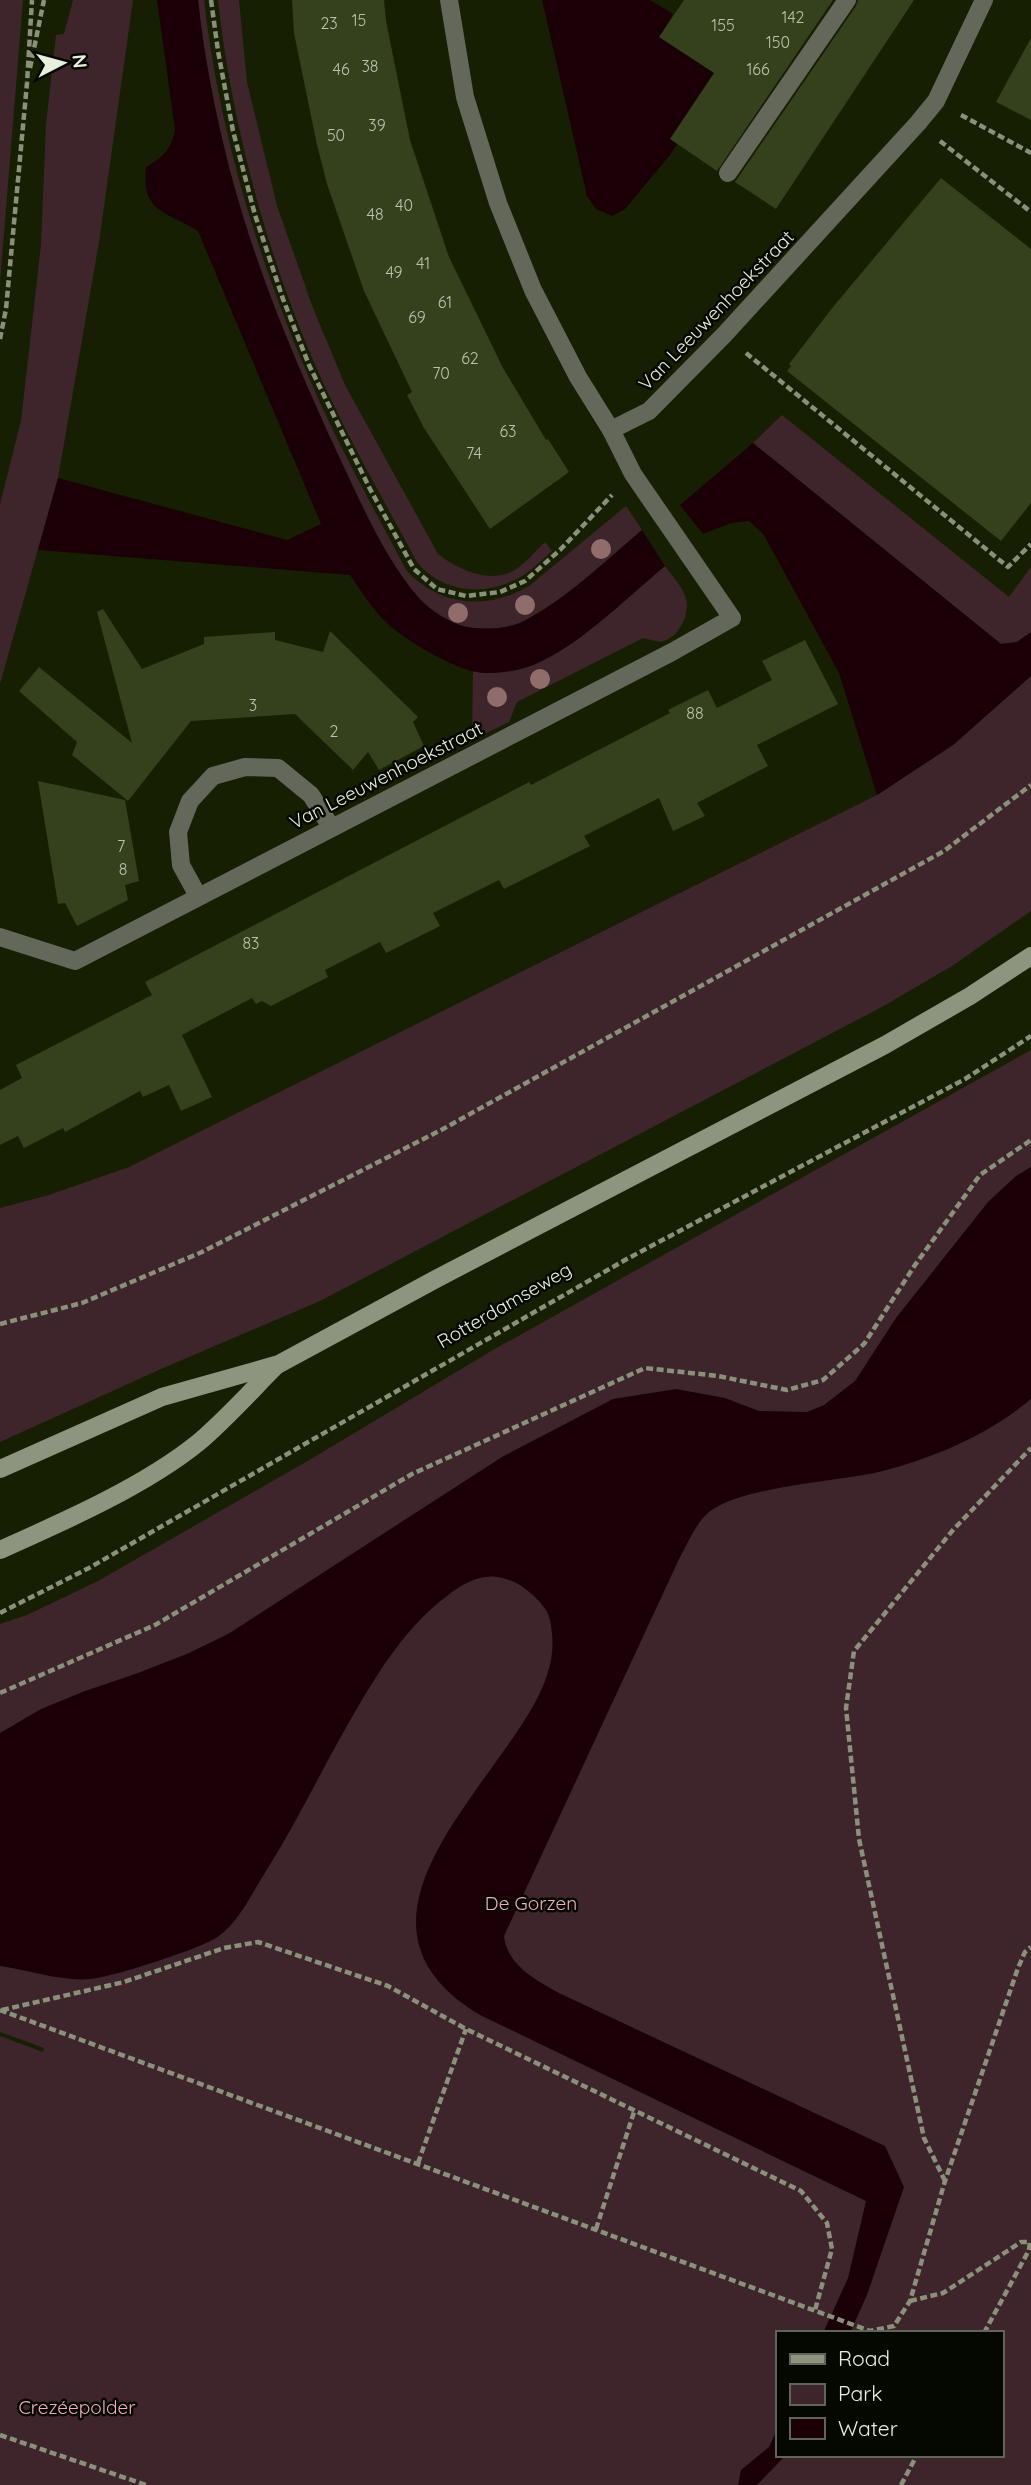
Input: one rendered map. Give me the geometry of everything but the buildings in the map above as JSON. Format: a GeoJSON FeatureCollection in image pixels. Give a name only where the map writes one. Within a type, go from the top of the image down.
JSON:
{"type":"FeatureCollection","features":[{"type":"Feature","properties":{"kind":"main road"},"geometry":{"type":"LineString","coordinates":[[0,1469],[162,1397],[279,1364],[885,1045],[970,996],[1031,956]]}},
{"type":"Feature","properties":{"kind":"main road"},"geometry":{"type":"LineString","coordinates":[[0,1550],[64,1521],[148,1476],[198,1442],[279,1364]]}},
{"type":"Feature","properties":{"kind":"street"},"geometry":{"type":"LineString","coordinates":[[449,0],[465,97],[498,203],[533,290],[578,377],[634,474]]}},
{"type":"Feature","properties":{"kind":"street"},"geometry":{"type":"LineString","coordinates":[[728,173],[847,0]]}},
{"type":"Feature","properties":{"kind":"street","name":"Van Leeuwenhoekstraat"},"geometry":{"type":"LineString","coordinates":[[611,430],[649,411],[724,335],[918,123],[936,101],[984,0]]}},
{"type":"Feature","properties":{"kind":"street","name":"Van Leeuwenhoekstraat"},"geometry":{"type":"LineString","coordinates":[[0,937],[75,961],[660,658],[732,618],[634,474]]}},
{"type":"Feature","properties":{"kind":"street"},"geometry":{"type":"LineString","coordinates":[[198,896],[181,865],[178,832],[190,801],[213,776],[245,766],[278,768],[311,795],[331,827]]}},
{"type":"Feature","properties":{"kind":"path"},"geometry":{"type":"LineString","coordinates":[[0,339],[6,309],[32,0]]}},
{"type":"Feature","properties":{"kind":"path"},"geometry":{"type":"LineString","coordinates":[[27,83],[44,0]]}},
{"type":"Feature","properties":{"kind":"path"},"geometry":{"type":"LineString","coordinates":[[211,0],[233,131],[255,215],[283,299],[309,365],[370,489],[414,569],[437,589],[466,596],[500,592],[525,581],[560,550],[634,474]]}},
{"type":"Feature","properties":{"kind":"path"},"geometry":{"type":"LineString","coordinates":[[936,101],[1031,153]]}},
{"type":"Feature","properties":{"kind":"path"},"geometry":{"type":"LineString","coordinates":[[918,123],[1031,212]]}},
{"type":"Feature","properties":{"kind":"path"},"geometry":{"type":"LineString","coordinates":[[724,335],[1008,568],[1031,544]]}},
{"type":"Feature","properties":{"kind":"path"},"geometry":{"type":"LineString","coordinates":[[0,1325],[82,1303],[202,1252],[443,1129],[944,851],[1031,785]]}},
{"type":"Feature","properties":{"kind":"path","name":"Rotterdamseweg"},"geometry":{"type":"LineString","coordinates":[[0,1613],[89,1568],[625,1260],[965,1079],[1031,1037]]}},
{"type":"Feature","properties":{"kind":"path"},"geometry":{"type":"LineString","coordinates":[[0,1693],[155,1625],[412,1474],[645,1368],[718,1376],[787,1390],[823,1380],[864,1344],[915,1265],[980,1175],[1031,1140]]}},
{"type":"Feature","properties":{"kind":"path"},"geometry":{"type":"LineString","coordinates":[[945,2181],[924,2138],[859,1839],[846,1708],[854,1651],[953,1530],[1031,1448]]}},
{"type":"Feature","properties":{"kind":"path"},"geometry":{"type":"LineString","coordinates":[[1,2010],[124,1982],[224,1948],[258,1942],[388,1986],[466,2029],[801,2191],[827,2223],[832,2249],[815,2310]]}},
{"type":"Feature","properties":{"kind":"path"},"geometry":{"type":"LineString","coordinates":[[1,2010],[870,2331],[894,2326],[910,2301],[945,2181],[1018,1968],[1024,1952],[1031,1947]]}},
{"type":"Feature","properties":{"kind":"path"},"geometry":{"type":"LineString","coordinates":[[418,2163],[466,2029]]}},
{"type":"Feature","properties":{"kind":"path"},"geometry":{"type":"LineString","coordinates":[[596,2229],[634,2112]]}},
{"type":"Feature","properties":{"kind":"path"},"geometry":{"type":"LineString","coordinates":[[910,2301],[943,2293],[1021,2242],[1030,2241],[1029,2250],[985,2331]]}},
{"type":"Feature","properties":{"kind":"path"},"geometry":{"type":"LineString","coordinates":[[0,2435],[146,2485]]}},
{"type":"Feature","properties":{"kind":"path"},"geometry":{"type":"LineString","coordinates":[[901,2485],[916,2457]]}},
{"type":"Feature","properties":{"kind":"green space"},"geometry":{"type":"Polygon","coordinates":[[[0,0],[23,0],[0,282],[0,0]]]}},
{"type":"Feature","properties":{"kind":"green space"},"geometry":{"type":"Polygon","coordinates":[[[73,0],[133,0],[99,242],[58,478],[0,684],[0,504],[21,421],[41,245],[46,124],[56,35],[64,34],[73,0]]]}},
{"type":"Feature","properties":{"kind":"green space"},"geometry":{"type":"Polygon","coordinates":[[[198,0],[204,0],[220,100],[244,199],[276,295],[324,412],[406,570],[433,591],[448,597],[464,601],[496,599],[529,586],[626,506],[642,530],[570,591],[524,621],[504,627],[467,627],[440,615],[422,602],[406,582],[376,533],[309,391],[252,243],[219,126],[198,0]]]}},
{"type":"Feature","properties":{"kind":"green space"},"geometry":{"type":"Polygon","coordinates":[[[218,0],[239,0],[247,82],[277,206],[313,308],[345,385],[438,554],[470,572],[497,576],[517,569],[545,542],[552,551],[522,576],[509,583],[466,589],[440,581],[417,562],[328,393],[289,300],[257,201],[233,99],[218,0]]]}},
{"type":"Feature","properties":{"kind":"green space"},"geometry":{"type":"Polygon","coordinates":[[[782,415],[1009,597],[1031,567],[1031,632],[1017,642],[1001,644],[753,443],[782,415]]]}},
{"type":"Feature","properties":{"kind":"green space"},"geometry":{"type":"Polygon","coordinates":[[[665,566],[682,590],[687,605],[687,611],[675,634],[662,641],[643,638],[517,702],[509,722],[472,740],[473,670],[483,673],[581,636],[665,566]]]}},
{"type":"Feature","properties":{"kind":"green space"},"geometry":{"type":"Polygon","coordinates":[[[1031,676],[1031,911],[952,966],[880,1008],[320,1301],[0,1442],[0,1208],[49,1195],[129,1167],[877,795],[953,745],[1031,676]]]}},
{"type":"Feature","properties":{"kind":"green space","name":"De Gorzen"},"geometry":{"type":"Polygon","coordinates":[[[1031,1050],[1031,2485],[0,2485],[0,2036],[43,2052],[44,2048],[0,2032],[0,1624],[27,1615],[98,1581],[311,1459],[493,1350],[1031,1050]]]}},
{"type":"Feature","properties":{"kind":"water"},"geometry":{"type":"Polygon","coordinates":[[[157,0],[198,0],[207,63],[224,146],[239,205],[264,279],[308,388],[365,513],[384,548],[418,597],[440,615],[467,627],[504,627],[518,624],[555,602],[642,530],[665,566],[574,642],[529,667],[485,673],[448,662],[409,640],[390,626],[373,608],[350,575],[38,550],[58,478],[287,540],[321,524],[198,231],[158,209],[148,194],[146,167],[165,152],[175,130],[157,0]]]}},
{"type":"Feature","properties":{"kind":"water"},"geometry":{"type":"Polygon","coordinates":[[[542,0],[650,0],[673,14],[663,32],[726,71],[670,155],[625,209],[612,216],[596,209],[587,196],[542,0]]]}},
{"type":"Feature","properties":{"kind":"water"},"geometry":{"type":"Polygon","coordinates":[[[753,443],[1001,644],[1017,642],[1031,632],[1031,676],[953,745],[877,795],[839,673],[764,535],[749,521],[731,523],[703,534],[680,505],[753,443]]]}},
{"type":"Feature","properties":{"kind":"water"},"geometry":{"type":"Polygon","coordinates":[[[1031,1167],[1031,1399],[996,1424],[937,1454],[874,1473],[764,1491],[724,1504],[704,1517],[680,1557],[504,1936],[506,1946],[517,1963],[532,1977],[559,1993],[885,2146],[904,2187],[867,2295],[851,2331],[824,2331],[848,2278],[866,2201],[480,2015],[443,1986],[422,1955],[416,1923],[421,1890],[435,1856],[454,1822],[519,1729],[537,1699],[549,1667],[552,1634],[547,1612],[539,1601],[517,1583],[504,1578],[477,1579],[452,1592],[421,1618],[380,1671],[245,1906],[219,1936],[196,1948],[91,1979],[57,1977],[0,1966],[0,1733],[41,1709],[189,1653],[228,1634],[502,1457],[613,1399],[676,1389],[725,1398],[759,1411],[807,1412],[824,1405],[855,1381],[896,1318],[988,1202],[1016,1176],[1031,1167]]]}},
{"type":"Feature","properties":{"kind":"water"},"geometry":{"type":"Polygon","coordinates":[[[776,2432],[776,2457],[784,2457],[757,2485],[738,2485],[741,2470],[769,2447],[776,2432]]]}},
{"type":"Feature","properties":{"kind":"park label","name":"Crezéepolder"},"geometry":{"type":"Point","coordinates":[77,2407]}}]}
